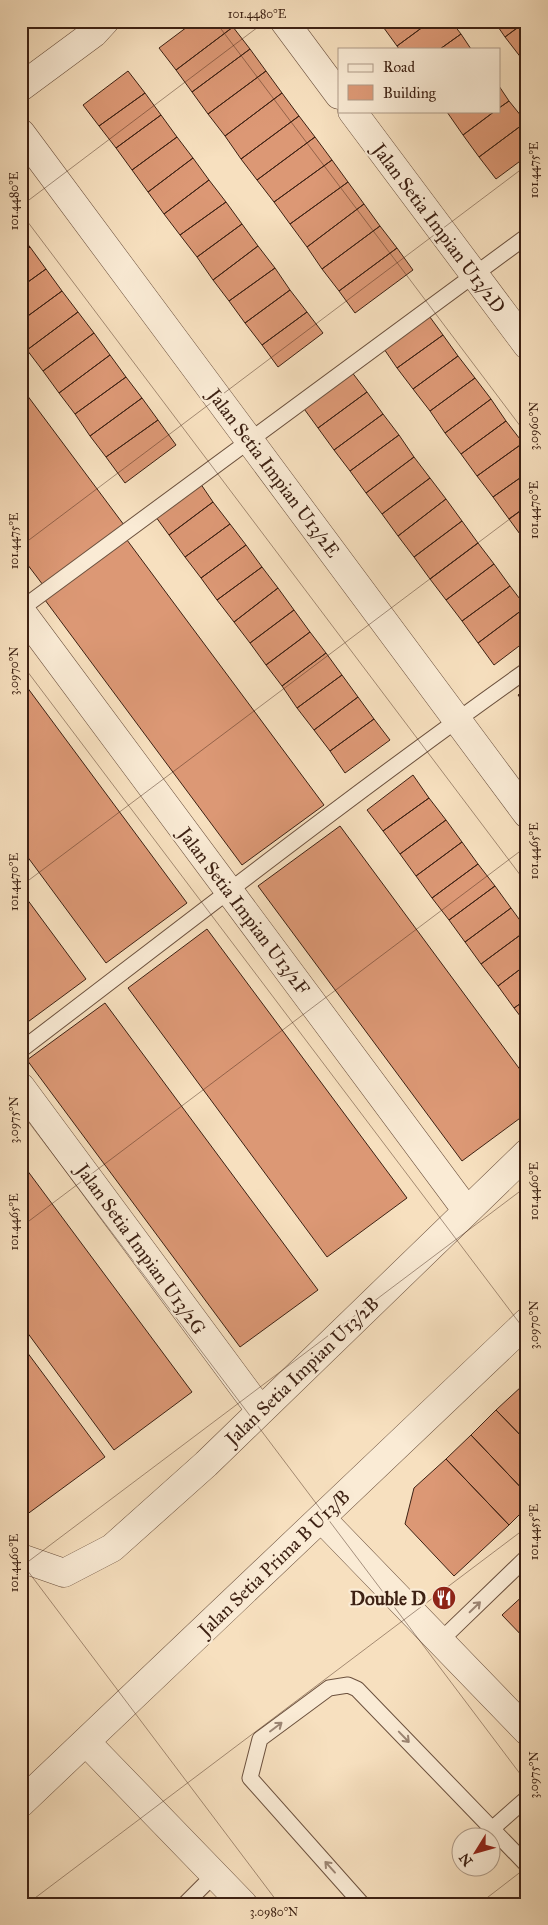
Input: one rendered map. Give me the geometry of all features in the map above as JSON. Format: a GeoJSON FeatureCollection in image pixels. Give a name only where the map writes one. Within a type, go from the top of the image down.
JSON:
{"type":"FeatureCollection","features":[{"type":"Feature","properties":{"kind":"street"},"geometry":{"type":"LineString","coordinates":[[21,87],[94,33],[105,21]]}},
{"type":"Feature","properties":{"kind":"street"},"geometry":{"type":"LineString","coordinates":[[284,21],[338,94]]}},
{"type":"Feature","properties":{"kind":"street","name":"Jalan Setia Impian U13/2D"},"geometry":{"type":"LineString","coordinates":[[353,112],[527,345]]}},
{"type":"Feature","properties":{"kind":"street","name":"Jalan Setia Impian U13/2E"},"geometry":{"type":"LineString","coordinates":[[21,133],[527,814]]}},
{"type":"Feature","properties":{"kind":"street","name":"Jalan Setia Impian U13/2F"},"geometry":{"type":"LineString","coordinates":[[21,610],[467,1211]]}},
{"type":"Feature","properties":{"kind":"street","name":"Jalan Setia Impian U13/2G"},"geometry":{"type":"LineString","coordinates":[[21,1087],[260,1410]]}},
{"type":"Feature","properties":{"kind":"street","name":"Jalan Setia Impian U13/2B"},"geometry":{"type":"LineString","coordinates":[[21,1558],[64,1573],[112,1548],[206,1464],[527,1154]]}},
{"type":"Feature","properties":{"kind":"street","name":"Jalan Setia Prima B U13/B"},"geometry":{"type":"LineString","coordinates":[[21,1803],[527,1322]]}},
{"type":"Feature","properties":{"kind":"street"},"geometry":{"type":"LineString","coordinates":[[321,1518],[527,1731]]}},
{"type":"Feature","properties":{"kind":"street"},"geometry":{"type":"LineString","coordinates":[[86,1742],[243,1904]]}},
{"type":"Feature","properties":{"kind":"lane"},"geometry":{"type":"LineString","coordinates":[[21,610],[527,236]]}},
{"type":"Feature","properties":{"kind":"lane"},"geometry":{"type":"LineString","coordinates":[[21,1050],[456,720],[527,670]]}},
{"type":"Feature","properties":{"kind":"lane"},"geometry":{"type":"LineString","coordinates":[[440,1641],[527,1557]]}},
{"type":"Feature","properties":{"kind":"lane"},"geometry":{"type":"LineString","coordinates":[[362,1904],[250,1778],[260,1739],[329,1688],[348,1684],[357,1689],[493,1828],[527,1798]]}},
{"type":"Feature","properties":{"kind":"lane"},"geometry":{"type":"LineString","coordinates":[[500,1836],[527,1865]]}},
{"type":"Feature","properties":{"kind":"lane"},"geometry":{"type":"LineString","coordinates":[[185,1904],[215,1874]]}},
{"type":"Feature","properties":{"kind":"building"},"geometry":{"type":"Polygon","coordinates":[[[195,21],[229,21],[233,27],[176,70],[159,48],[195,21]]]}},
{"type":"Feature","properties":{"kind":"building"},"geometry":{"type":"Polygon","coordinates":[[[384,21],[431,21],[397,46],[381,24],[384,21]]]}},
{"type":"Feature","properties":{"kind":"building"},"geometry":{"type":"Polygon","coordinates":[[[431,21],[451,21],[461,34],[441,48],[398,48],[397,46],[431,21]]]}},
{"type":"Feature","properties":{"kind":"building"},"geometry":{"type":"Polygon","coordinates":[[[494,21],[526,21],[505,37],[494,21]]]}},
{"type":"Feature","properties":{"kind":"building"},"geometry":{"type":"Polygon","coordinates":[[[527,21],[527,56],[522,59],[505,37],[527,21]]]}},
{"type":"Feature","properties":{"kind":"building"},"geometry":{"type":"Polygon","coordinates":[[[233,27],[250,49],[192,92],[176,70],[233,27]]]}},
{"type":"Feature","properties":{"kind":"building"},"geometry":{"type":"Polygon","coordinates":[[[461,34],[470,48],[441,48],[461,34]]]}},
{"type":"Feature","properties":{"kind":"building"},"geometry":{"type":"Polygon","coordinates":[[[250,49],[266,71],[208,114],[192,92],[250,49]]]}},
{"type":"Feature","properties":{"kind":"building"},"geometry":{"type":"Polygon","coordinates":[[[128,71],[145,93],[99,126],[83,105],[128,71]]]}},
{"type":"Feature","properties":{"kind":"building"},"geometry":{"type":"Polygon","coordinates":[[[266,71],[282,93],[225,136],[208,114],[266,71]]]}},
{"type":"Feature","properties":{"kind":"building"},"geometry":{"type":"Polygon","coordinates":[[[500,88],[509,101],[500,107],[500,88]]]}},
{"type":"Feature","properties":{"kind":"building"},"geometry":{"type":"Polygon","coordinates":[[[145,93],[161,115],[116,148],[99,126],[145,93]]]}},
{"type":"Feature","properties":{"kind":"building"},"geometry":{"type":"Polygon","coordinates":[[[282,93],[299,116],[241,159],[225,136],[282,93]]]}},
{"type":"Feature","properties":{"kind":"building"},"geometry":{"type":"Polygon","coordinates":[[[509,101],[526,122],[479,157],[463,135],[494,112],[500,112],[500,107],[509,101]]]}},
{"type":"Feature","properties":{"kind":"building"},"geometry":{"type":"Polygon","coordinates":[[[447,112],[494,112],[463,135],[447,112]]]}},
{"type":"Feature","properties":{"kind":"building"},"geometry":{"type":"Polygon","coordinates":[[[161,115],[177,137],[132,170],[116,148],[161,115]]]}},
{"type":"Feature","properties":{"kind":"building"},"geometry":{"type":"Polygon","coordinates":[[[299,116],[315,137],[257,180],[241,159],[299,116]]]}},
{"type":"Feature","properties":{"kind":"building"},"geometry":{"type":"Polygon","coordinates":[[[526,122],[527,156],[496,179],[479,157],[526,122]]]}},
{"type":"Feature","properties":{"kind":"building"},"geometry":{"type":"Polygon","coordinates":[[[177,137],[193,158],[148,192],[132,170],[177,137]]]}},
{"type":"Feature","properties":{"kind":"building"},"geometry":{"type":"Polygon","coordinates":[[[315,137],[332,160],[274,202],[257,180],[315,137]]]}},
{"type":"Feature","properties":{"kind":"building"},"geometry":{"type":"Polygon","coordinates":[[[193,158],[209,180],[164,214],[148,192],[193,158]]]}},
{"type":"Feature","properties":{"kind":"building"},"geometry":{"type":"Polygon","coordinates":[[[332,160],[348,182],[290,224],[274,202],[332,160]]]}},
{"type":"Feature","properties":{"kind":"building"},"geometry":{"type":"Polygon","coordinates":[[[209,180],[226,202],[180,235],[164,214],[209,180]]]}},
{"type":"Feature","properties":{"kind":"building"},"geometry":{"type":"Polygon","coordinates":[[[348,182],[364,204],[307,247],[290,224],[348,182]]]}},
{"type":"Feature","properties":{"kind":"building"},"geometry":{"type":"Polygon","coordinates":[[[226,202],[242,224],[197,257],[180,235],[226,202]]]}},
{"type":"Feature","properties":{"kind":"building"},"geometry":{"type":"Polygon","coordinates":[[[364,204],[380,226],[322,269],[307,247],[364,204]]]}},
{"type":"Feature","properties":{"kind":"building"},"geometry":{"type":"Polygon","coordinates":[[[242,224],[258,246],[213,280],[197,257],[242,224]]]}},
{"type":"Feature","properties":{"kind":"building"},"geometry":{"type":"Polygon","coordinates":[[[380,226],[397,248],[339,291],[322,269],[380,226]]]}},
{"type":"Feature","properties":{"kind":"building"},"geometry":{"type":"Polygon","coordinates":[[[21,236],[30,247],[21,254],[21,236]]]}},
{"type":"Feature","properties":{"kind":"building"},"geometry":{"type":"Polygon","coordinates":[[[258,246],[275,268],[229,301],[213,280],[258,246]]]}},
{"type":"Feature","properties":{"kind":"building"},"geometry":{"type":"Polygon","coordinates":[[[30,247],[46,269],[21,287],[21,254],[30,247]]]}},
{"type":"Feature","properties":{"kind":"building"},"geometry":{"type":"Polygon","coordinates":[[[397,248],[413,270],[355,313],[339,291],[397,248]]]}},
{"type":"Feature","properties":{"kind":"building"},"geometry":{"type":"Polygon","coordinates":[[[275,268],[290,290],[245,323],[229,301],[275,268]]]}},
{"type":"Feature","properties":{"kind":"building"},"geometry":{"type":"Polygon","coordinates":[[[46,269],[62,291],[21,321],[21,287],[46,269]]]}},
{"type":"Feature","properties":{"kind":"building"},"geometry":{"type":"Polygon","coordinates":[[[290,290],[307,312],[262,345],[245,323],[290,290]]]}},
{"type":"Feature","properties":{"kind":"building"},"geometry":{"type":"Polygon","coordinates":[[[62,291],[78,312],[27,350],[21,343],[21,321],[62,291]]]}},
{"type":"Feature","properties":{"kind":"building"},"geometry":{"type":"Polygon","coordinates":[[[78,312],[94,333],[43,371],[27,350],[78,312]]]}},
{"type":"Feature","properties":{"kind":"building"},"geometry":{"type":"Polygon","coordinates":[[[307,312],[323,333],[278,367],[262,345],[307,312]]]}},
{"type":"Feature","properties":{"kind":"building"},"geometry":{"type":"Polygon","coordinates":[[[427,313],[443,335],[397,368],[382,346],[427,313]]]}},
{"type":"Feature","properties":{"kind":"building"},"geometry":{"type":"Polygon","coordinates":[[[94,333],[110,355],[59,393],[43,371],[94,333]]]}},
{"type":"Feature","properties":{"kind":"building"},"geometry":{"type":"Polygon","coordinates":[[[443,335],[458,356],[413,389],[397,368],[443,335]]]}},
{"type":"Feature","properties":{"kind":"building"},"geometry":{"type":"Polygon","coordinates":[[[110,355],[126,377],[75,414],[59,393],[110,355]]]}},
{"type":"Feature","properties":{"kind":"building"},"geometry":{"type":"Polygon","coordinates":[[[458,356],[475,378],[430,411],[413,389],[458,356]]]}},
{"type":"Feature","properties":{"kind":"building"},"geometry":{"type":"Polygon","coordinates":[[[351,371],[367,392],[318,428],[302,406],[351,371]]]}},
{"type":"Feature","properties":{"kind":"building"},"geometry":{"type":"Polygon","coordinates":[[[126,377],[142,398],[90,436],[75,414],[126,377]]]}},
{"type":"Feature","properties":{"kind":"building"},"geometry":{"type":"Polygon","coordinates":[[[475,378],[491,399],[445,433],[430,411],[475,378]]]}},
{"type":"Feature","properties":{"kind":"building"},"geometry":{"type":"Polygon","coordinates":[[[21,387],[124,525],[43,585],[21,556],[21,387]]]}},
{"type":"Feature","properties":{"kind":"building"},"geometry":{"type":"Polygon","coordinates":[[[367,392],[383,414],[334,450],[318,428],[367,392]]]}},
{"type":"Feature","properties":{"kind":"building"},"geometry":{"type":"Polygon","coordinates":[[[142,398],[158,420],[106,457],[90,436],[142,398]]]}},
{"type":"Feature","properties":{"kind":"building"},"geometry":{"type":"Polygon","coordinates":[[[491,399],[506,421],[461,454],[445,433],[491,399]]]}},
{"type":"Feature","properties":{"kind":"building"},"geometry":{"type":"Polygon","coordinates":[[[383,414],[399,435],[350,471],[334,450],[383,414]]]}},
{"type":"Feature","properties":{"kind":"building"},"geometry":{"type":"Polygon","coordinates":[[[158,420],[176,445],[125,483],[106,457],[158,420]]]}},
{"type":"Feature","properties":{"kind":"building"},"geometry":{"type":"Polygon","coordinates":[[[506,421],[523,443],[477,476],[461,454],[506,421]]]}},
{"type":"Feature","properties":{"kind":"building"},"geometry":{"type":"Polygon","coordinates":[[[399,435],[414,457],[366,493],[350,471],[399,435]]]}},
{"type":"Feature","properties":{"kind":"building"},"geometry":{"type":"Polygon","coordinates":[[[523,443],[527,448],[527,473],[493,497],[477,476],[523,443]]]}},
{"type":"Feature","properties":{"kind":"building"},"geometry":{"type":"Polygon","coordinates":[[[414,457],[430,478],[382,514],[366,493],[414,457]]]}},
{"type":"Feature","properties":{"kind":"building"},"geometry":{"type":"Polygon","coordinates":[[[527,473],[527,506],[509,519],[493,497],[527,473]]]}},
{"type":"Feature","properties":{"kind":"building"},"geometry":{"type":"Polygon","coordinates":[[[430,478],[446,499],[398,536],[382,514],[430,478]]]}},
{"type":"Feature","properties":{"kind":"building"},"geometry":{"type":"Polygon","coordinates":[[[198,480],[213,502],[169,535],[153,513],[198,480]]]}},
{"type":"Feature","properties":{"kind":"building"},"geometry":{"type":"Polygon","coordinates":[[[446,499],[462,521],[414,557],[398,536],[446,499]]]}},
{"type":"Feature","properties":{"kind":"building"},"geometry":{"type":"Polygon","coordinates":[[[213,502],[230,524],[185,557],[169,535],[213,502]]]}},
{"type":"Feature","properties":{"kind":"building"},"geometry":{"type":"Polygon","coordinates":[[[527,506],[527,540],[525,541],[509,519],[527,506]]]}},
{"type":"Feature","properties":{"kind":"building"},"geometry":{"type":"Polygon","coordinates":[[[462,521],[478,543],[430,579],[414,557],[462,521]]]}},
{"type":"Feature","properties":{"kind":"building"},"geometry":{"type":"Polygon","coordinates":[[[230,524],[246,545],[201,578],[185,557],[230,524]]]}},
{"type":"Feature","properties":{"kind":"building"},"geometry":{"type":"Polygon","coordinates":[[[124,536],[324,805],[242,865],[42,596],[124,536]]]}},
{"type":"Feature","properties":{"kind":"building"},"geometry":{"type":"Polygon","coordinates":[[[478,543],[494,564],[446,600],[430,579],[478,543]]]}},
{"type":"Feature","properties":{"kind":"building"},"geometry":{"type":"Polygon","coordinates":[[[246,545],[262,567],[217,600],[201,578],[246,545]]]}},
{"type":"Feature","properties":{"kind":"building"},"geometry":{"type":"Polygon","coordinates":[[[494,564],[510,586],[462,621],[446,600],[494,564]]]}},
{"type":"Feature","properties":{"kind":"building"},"geometry":{"type":"Polygon","coordinates":[[[262,567],[278,588],[234,622],[217,600],[262,567]]]}},
{"type":"Feature","properties":{"kind":"building"},"geometry":{"type":"Polygon","coordinates":[[[510,586],[526,607],[478,643],[462,621],[510,586]]]}},
{"type":"Feature","properties":{"kind":"building"},"geometry":{"type":"Polygon","coordinates":[[[278,588],[294,610],[250,643],[234,622],[278,588]]]}},
{"type":"Feature","properties":{"kind":"building"},"geometry":{"type":"Polygon","coordinates":[[[526,607],[527,640],[494,665],[478,643],[526,607]]]}},
{"type":"Feature","properties":{"kind":"building"},"geometry":{"type":"Polygon","coordinates":[[[294,610],[310,632],[266,665],[250,643],[294,610]]]}},
{"type":"Feature","properties":{"kind":"building"},"geometry":{"type":"Polygon","coordinates":[[[310,632],[326,653],[282,686],[266,665],[310,632]]]}},
{"type":"Feature","properties":{"kind":"building"},"geometry":{"type":"Polygon","coordinates":[[[326,653],[342,675],[297,708],[282,686],[326,653]]]}},
{"type":"Feature","properties":{"kind":"building"},"geometry":{"type":"Polygon","coordinates":[[[342,675],[358,697],[314,730],[297,708],[342,675]]]}},
{"type":"Feature","properties":{"kind":"building"},"geometry":{"type":"Polygon","coordinates":[[[21,679],[187,903],[106,963],[21,848],[21,679]]]}},
{"type":"Feature","properties":{"kind":"building"},"geometry":{"type":"Polygon","coordinates":[[[527,688],[527,707],[518,695],[527,688]]]}},
{"type":"Feature","properties":{"kind":"building"},"geometry":{"type":"Polygon","coordinates":[[[358,697],[374,719],[330,751],[314,730],[358,697]]]}},
{"type":"Feature","properties":{"kind":"building"},"geometry":{"type":"Polygon","coordinates":[[[374,719],[390,740],[345,773],[330,751],[374,719]]]}},
{"type":"Feature","properties":{"kind":"building"},"geometry":{"type":"Polygon","coordinates":[[[413,775],[429,798],[383,831],[367,810],[413,775]]]}},
{"type":"Feature","properties":{"kind":"building"},"geometry":{"type":"Polygon","coordinates":[[[429,798],[446,820],[400,854],[383,831],[429,798]]]}},
{"type":"Feature","properties":{"kind":"building"},"geometry":{"type":"Polygon","coordinates":[[[446,820],[462,842],[416,876],[400,854],[446,820]]]}},
{"type":"Feature","properties":{"kind":"building"},"geometry":{"type":"Polygon","coordinates":[[[340,826],[527,1079],[527,1113],[462,1161],[258,886],[340,826]]]}},
{"type":"Feature","properties":{"kind":"building"},"geometry":{"type":"Polygon","coordinates":[[[462,842],[478,864],[432,898],[416,876],[462,842]]]}},
{"type":"Feature","properties":{"kind":"building"},"geometry":{"type":"Polygon","coordinates":[[[478,864],[495,886],[449,920],[432,898],[478,864]]]}},
{"type":"Feature","properties":{"kind":"building"},"geometry":{"type":"Polygon","coordinates":[[[495,886],[511,908],[465,942],[449,920],[495,886]]]}},
{"type":"Feature","properties":{"kind":"building"},"geometry":{"type":"Polygon","coordinates":[[[21,891],[86,979],[21,1027],[21,891]]]}},
{"type":"Feature","properties":{"kind":"building"},"geometry":{"type":"Polygon","coordinates":[[[511,908],[527,930],[481,964],[465,942],[511,908]]]}},
{"type":"Feature","properties":{"kind":"building"},"geometry":{"type":"Polygon","coordinates":[[[207,929],[407,1198],[327,1257],[128,988],[207,929]]]}},
{"type":"Feature","properties":{"kind":"building"},"geometry":{"type":"Polygon","coordinates":[[[527,930],[527,964],[498,986],[481,964],[527,930]]]}},
{"type":"Feature","properties":{"kind":"building"},"geometry":{"type":"Polygon","coordinates":[[[527,964],[527,999],[514,1008],[498,986],[527,964]]]}},
{"type":"Feature","properties":{"kind":"building"},"geometry":{"type":"Polygon","coordinates":[[[527,999],[527,1025],[514,1008],[527,999]]]}},
{"type":"Feature","properties":{"kind":"building"},"geometry":{"type":"Polygon","coordinates":[[[105,1003],[318,1290],[240,1347],[27,1060],[105,1003]]]}},
{"type":"Feature","properties":{"kind":"building"},"geometry":{"type":"Polygon","coordinates":[[[21,1162],[192,1392],[114,1450],[21,1324],[21,1162]]]}},
{"type":"Feature","properties":{"kind":"building"},"geometry":{"type":"Polygon","coordinates":[[[21,1344],[105,1457],[22,1518],[21,1517],[21,1344]]]}},
{"type":"Feature","properties":{"kind":"building"},"geometry":{"type":"Polygon","coordinates":[[[522,1386],[527,1391],[527,1442],[496,1410],[522,1386]]]}},
{"type":"Feature","properties":{"kind":"building"},"geometry":{"type":"Polygon","coordinates":[[[496,1410],[527,1442],[527,1494],[471,1435],[496,1410]]]}},
{"type":"Feature","properties":{"kind":"building"},"geometry":{"type":"Polygon","coordinates":[[[471,1435],[527,1494],[527,1507],[509,1525],[446,1459],[471,1435]]]}},
{"type":"Feature","properties":{"kind":"building"},"geometry":{"type":"Polygon","coordinates":[[[446,1459],[509,1525],[454,1576],[405,1524],[414,1488],[446,1459]]]}},
{"type":"Feature","properties":{"kind":"building"},"geometry":{"type":"Polygon","coordinates":[[[527,1592],[527,1641],[502,1615],[527,1592]]]}},
{"type":"Feature","properties":{"kind":"place","name":"Double D"},"geometry":{"type":"Point","coordinates":[444,1598]}}]}
